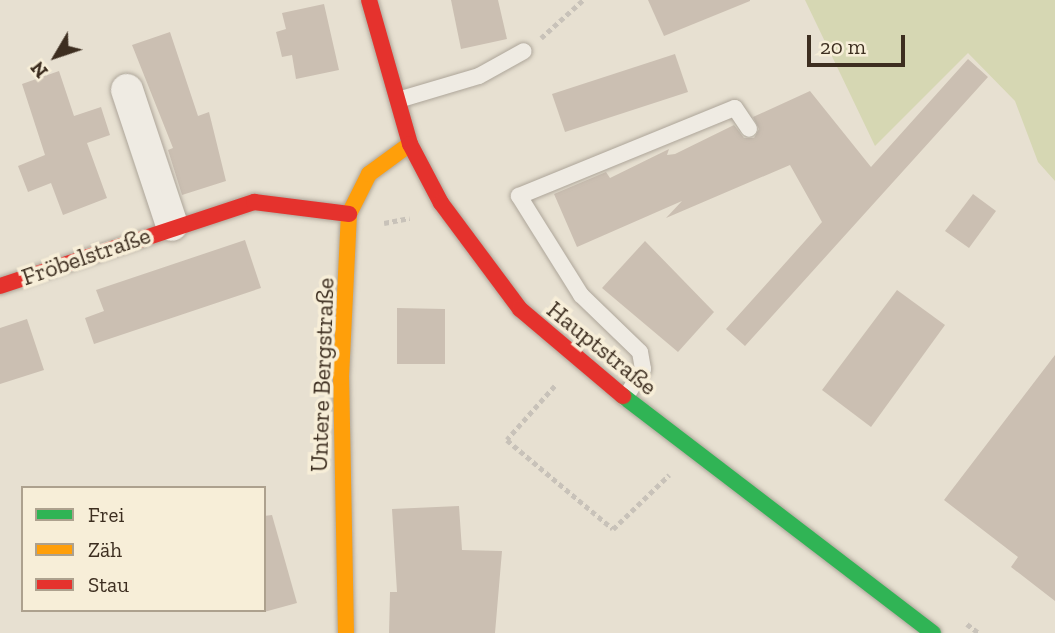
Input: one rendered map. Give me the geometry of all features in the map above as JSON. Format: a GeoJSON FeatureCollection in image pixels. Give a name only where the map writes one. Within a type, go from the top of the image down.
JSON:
{"type":"FeatureCollection","features":[{"type":"Feature","properties":{"kind":"street","name":"Hauptstraße"},"geometry":{"type":"LineString","coordinates":[[369,0],[395,101],[410,144],[441,203],[520,309],[625,398],[933,633]]}},
{"type":"Feature","properties":{"kind":"street","name":"Fröbelstraße"},"geometry":{"type":"LineString","coordinates":[[127,90],[172,225]]}},
{"type":"Feature","properties":{"kind":"street","name":"Untere Bergstraße"},"geometry":{"type":"LineString","coordinates":[[346,633],[341,390],[349,214],[369,174],[410,144]]}},
{"type":"Feature","properties":{"kind":"street","name":"Fröbelstraße"},"geometry":{"type":"LineString","coordinates":[[0,286],[172,225],[254,202],[349,214]]}},
{"type":"Feature","properties":{"kind":"lane"},"geometry":{"type":"LineString","coordinates":[[395,101],[479,76],[524,51]]}},
{"type":"Feature","properties":{"kind":"lane"},"geometry":{"type":"LineString","coordinates":[[625,398],[643,369],[640,352],[581,295],[519,196],[735,108],[749,129]]}},
{"type":"Feature","properties":{"kind":"path"},"geometry":{"type":"LineString","coordinates":[[524,51],[583,0]]}},
{"type":"Feature","properties":{"kind":"path"},"geometry":{"type":"LineString","coordinates":[[376,225],[417,216],[422,225]]}},
{"type":"Feature","properties":{"kind":"path"},"geometry":{"type":"LineString","coordinates":[[551,373],[560,381],[507,440],[613,529],[677,467]]}},
{"type":"Feature","properties":{"kind":"green space"},"geometry":{"type":"Polygon","coordinates":[[[805,0],[1055,0],[1055,181],[1038,162],[1015,101],[968,53],[875,146],[805,0]]]}},
{"type":"Feature","properties":{"kind":"building"},"geometry":{"type":"Polygon","coordinates":[[[451,0],[498,0],[507,39],[461,49],[451,0]]]}},
{"type":"Feature","properties":{"kind":"building"},"geometry":{"type":"Polygon","coordinates":[[[648,0],[750,0],[750,1],[664,36],[648,0]]]}},
{"type":"Feature","properties":{"kind":"building"},"geometry":{"type":"Polygon","coordinates":[[[324,4],[339,70],[296,79],[292,55],[282,57],[276,32],[286,29],[282,13],[324,4]]]}},
{"type":"Feature","properties":{"kind":"building"},"geometry":{"type":"Polygon","coordinates":[[[170,32],[198,116],[209,112],[226,181],[182,195],[168,150],[173,148],[132,45],[170,32]]]}},
{"type":"Feature","properties":{"kind":"building"},"geometry":{"type":"Polygon","coordinates":[[[675,54],[688,92],[565,132],[552,94],[675,54]]]}},
{"type":"Feature","properties":{"kind":"building"},"geometry":{"type":"Polygon","coordinates":[[[968,59],[988,77],[745,346],[726,329],[822,222],[790,165],[666,218],[682,201],[577,247],[554,194],[606,172],[610,178],[669,149],[667,155],[675,154],[734,125],[744,138],[754,138],[759,129],[753,117],[810,91],[871,167],[968,59]]]}},
{"type":"Feature","properties":{"kind":"building"},"geometry":{"type":"Polygon","coordinates":[[[59,71],[74,116],[101,107],[110,135],[87,143],[107,198],[63,215],[51,183],[28,192],[18,166],[45,155],[22,84],[59,71]]]}},
{"type":"Feature","properties":{"kind":"building"},"geometry":{"type":"Polygon","coordinates":[[[973,194],[996,211],[969,248],[945,231],[973,194]]]}},
{"type":"Feature","properties":{"kind":"building"},"geometry":{"type":"Polygon","coordinates":[[[245,240],[261,288],[94,344],[85,318],[104,311],[96,290],[245,240]]]}},
{"type":"Feature","properties":{"kind":"building"},"geometry":{"type":"Polygon","coordinates":[[[645,241],[714,312],[678,352],[602,288],[645,241]]]}},
{"type":"Feature","properties":{"kind":"building"},"geometry":{"type":"Polygon","coordinates":[[[897,290],[945,325],[871,427],[822,390],[897,290]]]}},
{"type":"Feature","properties":{"kind":"building"},"geometry":{"type":"Polygon","coordinates":[[[397,308],[445,309],[445,364],[397,364],[397,308]]]}},
{"type":"Feature","properties":{"kind":"building"},"geometry":{"type":"Polygon","coordinates":[[[27,319],[44,370],[0,384],[0,328],[27,319]]]}},
{"type":"Feature","properties":{"kind":"building"},"geometry":{"type":"Polygon","coordinates":[[[1055,355],[1055,601],[1011,567],[1018,557],[944,500],[1055,355]]]}},
{"type":"Feature","properties":{"kind":"building"},"geometry":{"type":"Polygon","coordinates":[[[459,506],[462,550],[502,551],[495,633],[389,633],[390,592],[397,592],[392,509],[459,506]]]}},
{"type":"Feature","properties":{"kind":"building"},"geometry":{"type":"Polygon","coordinates":[[[272,515],[297,603],[266,611],[266,516],[272,515]]]}},
{"type":"Feature","properties":{"kind":"traffic: fast"},"geometry":{"type":"LineString","coordinates":[[623,396],[933,633]]}},
{"type":"Feature","properties":{"kind":"traffic: slow"},"geometry":{"type":"LineString","coordinates":[[346,633],[341,377],[349,214],[369,174],[410,144]]}},
{"type":"Feature","properties":{"kind":"traffic: jam"},"geometry":{"type":"LineString","coordinates":[[369,0],[410,144],[441,203],[520,309],[623,396]]}},
{"type":"Feature","properties":{"kind":"traffic: jam"},"geometry":{"type":"LineString","coordinates":[[0,286],[254,202],[349,214]]}}]}
